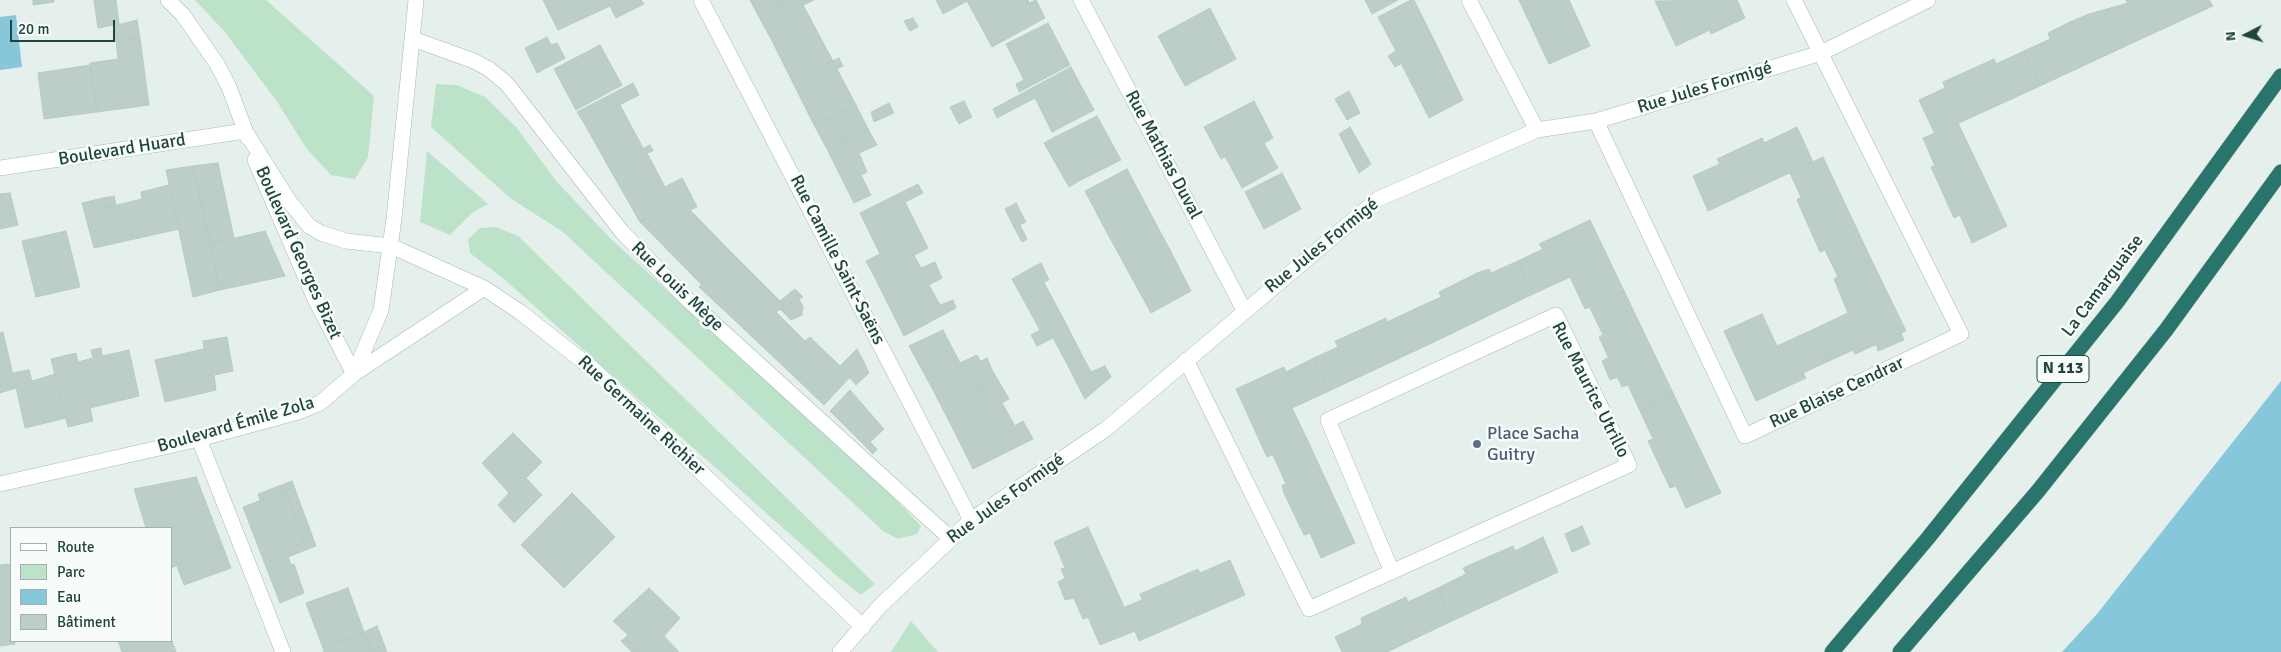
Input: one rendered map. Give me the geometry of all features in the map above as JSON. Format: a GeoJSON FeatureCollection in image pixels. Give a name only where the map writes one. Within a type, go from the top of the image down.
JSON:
{"type":"FeatureCollection","features":[{"type":"Feature","properties":{"kind":"highway","name":"La Camarguaise"},"geometry":{"type":"LineString","coordinates":[[1832,652],[1928,538],[2116,302],[2281,76]]}},
{"type":"Feature","properties":{"kind":"highway"},"geometry":{"type":"LineString","coordinates":[[1900,652],[2038,491],[2160,338],[2281,172]]}},
{"type":"Feature","properties":{"kind":"street","name":"Boulevard Georges Bizet"},"geometry":{"type":"LineString","coordinates":[[168,0],[183,15],[217,64],[229,87],[264,183],[311,290],[354,374]]}},
{"type":"Feature","properties":{"kind":"street","name":"Boulevard Émile Zola"},"geometry":{"type":"LineString","coordinates":[[0,484],[199,439],[298,412],[320,403],[354,374],[382,310],[391,246],[416,0]]}},
{"type":"Feature","properties":{"kind":"street","name":"Rue Camille Saint-Saëns"},"geometry":{"type":"LineString","coordinates":[[701,0],[971,520]]}},
{"type":"Feature","properties":{"kind":"street","name":"Rue Mathias Duval"},"geometry":{"type":"LineString","coordinates":[[1081,0],[1244,310]]}},
{"type":"Feature","properties":{"kind":"street"},"geometry":{"type":"LineString","coordinates":[[1469,0],[1537,130]]}},
{"type":"Feature","properties":{"kind":"street"},"geometry":{"type":"LineString","coordinates":[[1794,0],[1821,53]]}},
{"type":"Feature","properties":{"kind":"street","name":"Rue Jules Formigé"},"geometry":{"type":"LineString","coordinates":[[840,652],[880,606],[971,520],[1106,429],[1244,310],[1378,199],[1537,130],[1596,121],[1821,53],[1928,0]]}},
{"type":"Feature","properties":{"kind":"street","name":"Rue Louis Mège"},"geometry":{"type":"LineString","coordinates":[[413,39],[474,61],[489,69],[507,84],[622,232],[688,300],[950,538]]}},
{"type":"Feature","properties":{"kind":"street","name":"Rue Blaise Cendrar"},"geometry":{"type":"LineString","coordinates":[[1596,121],[1745,436],[1961,334],[1821,53]]}},
{"type":"Feature","properties":{"kind":"street","name":"Boulevard Georges Bizet"},"geometry":{"type":"LineString","coordinates":[[245,131],[289,201],[309,226],[321,233],[346,241],[391,246]]}},
{"type":"Feature","properties":{"kind":"street","name":"Boulevard Huard"},"geometry":{"type":"LineString","coordinates":[[0,168],[245,131]]}},
{"type":"Feature","properties":{"kind":"street","name":"Rue Germaine Richier"},"geometry":{"type":"LineString","coordinates":[[391,246],[484,288],[520,312],[594,370],[863,627]]}},
{"type":"Feature","properties":{"kind":"street"},"geometry":{"type":"LineString","coordinates":[[354,374],[484,288]]}},
{"type":"Feature","properties":{"kind":"street","name":"Rue Maurice Utrillo"},"geometry":{"type":"LineString","coordinates":[[1186,360],[1309,609],[1392,572],[1629,465],[1556,315],[1328,420],[1392,572]]}},
{"type":"Feature","properties":{"kind":"street"},"geometry":{"type":"LineString","coordinates":[[199,439],[283,652]]}},
{"type":"Feature","properties":{"kind":"green space"},"geometry":{"type":"Polygon","coordinates":[[[195,0],[266,0],[374,96],[368,157],[355,179],[331,175],[306,148],[278,103],[224,31],[195,0]]]}},
{"type":"Feature","properties":{"kind":"green space"},"geometry":{"type":"Polygon","coordinates":[[[436,84],[457,85],[485,97],[516,127],[557,182],[611,239],[891,495],[921,526],[917,534],[898,539],[883,531],[563,232],[510,198],[431,127],[436,84]]]}},
{"type":"Feature","properties":{"kind":"green space"},"geometry":{"type":"Polygon","coordinates":[[[427,151],[488,204],[472,213],[450,235],[420,222],[427,151]]]}},
{"type":"Feature","properties":{"kind":"green space"},"geometry":{"type":"Polygon","coordinates":[[[496,227],[518,236],[875,584],[861,595],[838,577],[504,279],[470,253],[468,239],[480,228],[496,227]]]}},
{"type":"Feature","properties":{"kind":"green space"},"geometry":{"type":"Polygon","coordinates":[[[911,621],[938,652],[891,652],[911,621]]]}},
{"type":"Feature","properties":{"kind":"water"},"geometry":{"type":"Polygon","coordinates":[[[16,15],[22,67],[0,70],[0,17],[16,15]]]}},
{"type":"Feature","properties":{"kind":"water"},"geometry":{"type":"Polygon","coordinates":[[[2281,381],[2281,652],[2062,652],[2097,614],[2281,381]]]}},
{"type":"Feature","properties":{"kind":"building"},"geometry":{"type":"Polygon","coordinates":[[[33,0],[54,0],[54,2],[33,5],[33,0]]]}},
{"type":"Feature","properties":{"kind":"building"},"geometry":{"type":"Polygon","coordinates":[[[94,0],[116,0],[119,24],[98,28],[94,0]]]}},
{"type":"Feature","properties":{"kind":"building"},"geometry":{"type":"Polygon","coordinates":[[[543,0],[607,0],[610,6],[558,30],[543,0]]]}},
{"type":"Feature","properties":{"kind":"building"},"geometry":{"type":"Polygon","coordinates":[[[607,0],[641,0],[644,4],[616,18],[607,0]]]}},
{"type":"Feature","properties":{"kind":"building"},"geometry":{"type":"Polygon","coordinates":[[[750,0],[787,0],[758,15],[750,0]]]}},
{"type":"Feature","properties":{"kind":"building"},"geometry":{"type":"Polygon","coordinates":[[[787,0],[814,0],[803,5],[810,18],[771,39],[758,15],[787,0]]]}},
{"type":"Feature","properties":{"kind":"building"},"geometry":{"type":"Polygon","coordinates":[[[936,0],[969,0],[943,14],[936,0]]]}},
{"type":"Feature","properties":{"kind":"building"},"geometry":{"type":"Polygon","coordinates":[[[1028,0],[1029,3],[1036,0],[1045,18],[992,47],[967,1],[1028,0]]]}},
{"type":"Feature","properties":{"kind":"building"},"geometry":{"type":"Polygon","coordinates":[[[1365,0],[1398,0],[1372,14],[1365,0]]]}},
{"type":"Feature","properties":{"kind":"building"},"geometry":{"type":"Polygon","coordinates":[[[1414,0],[1436,44],[1395,67],[1388,56],[1396,51],[1378,17],[1414,0]]]}},
{"type":"Feature","properties":{"kind":"building"},"geometry":{"type":"Polygon","coordinates":[[[1519,0],[1569,0],[1590,46],[1549,64],[1519,0]]]}},
{"type":"Feature","properties":{"kind":"building"},"geometry":{"type":"Polygon","coordinates":[[[1737,0],[1745,18],[1711,34],[1710,30],[1676,46],[1655,1],[1737,0]]]}},
{"type":"Feature","properties":{"kind":"building"},"geometry":{"type":"Polygon","coordinates":[[[2126,0],[2209,0],[2213,6],[2143,38],[2126,0]]]}},
{"type":"Feature","properties":{"kind":"building"},"geometry":{"type":"Polygon","coordinates":[[[2128,3],[2143,38],[2040,86],[2024,51],[2050,39],[2048,33],[2070,22],[2089,14],[2128,3]]]}},
{"type":"Feature","properties":{"kind":"building"},"geometry":{"type":"Polygon","coordinates":[[[1210,8],[1236,59],[1185,86],[1158,36],[1210,8]]]}},
{"type":"Feature","properties":{"kind":"building"},"geometry":{"type":"Polygon","coordinates":[[[810,18],[833,61],[792,81],[771,39],[810,18]]]}},
{"type":"Feature","properties":{"kind":"building"},"geometry":{"type":"Polygon","coordinates":[[[913,18],[918,27],[910,31],[904,21],[913,18]]]}},
{"type":"Feature","properties":{"kind":"building"},"geometry":{"type":"Polygon","coordinates":[[[137,20],[140,38],[116,41],[114,26],[137,20]]]}},
{"type":"Feature","properties":{"kind":"building"},"geometry":{"type":"Polygon","coordinates":[[[1048,23],[1070,65],[1019,92],[1016,84],[1024,80],[1006,44],[1048,23]]]}},
{"type":"Feature","properties":{"kind":"building"},"geometry":{"type":"Polygon","coordinates":[[[547,37],[551,45],[557,43],[565,58],[537,73],[525,48],[547,37]]]}},
{"type":"Feature","properties":{"kind":"building"},"geometry":{"type":"Polygon","coordinates":[[[140,38],[149,105],[97,112],[90,63],[118,59],[116,41],[140,38]]]}},
{"type":"Feature","properties":{"kind":"building"},"geometry":{"type":"Polygon","coordinates":[[[1436,44],[1463,100],[1429,118],[1401,63],[1436,44]]]}},
{"type":"Feature","properties":{"kind":"building"},"geometry":{"type":"Polygon","coordinates":[[[600,45],[622,85],[576,110],[554,69],[600,45]]]}},
{"type":"Feature","properties":{"kind":"building"},"geometry":{"type":"Polygon","coordinates":[[[2024,51],[2040,86],[1935,134],[1919,100],[1945,88],[1943,82],[1994,59],[1996,64],[2024,51]]]}},
{"type":"Feature","properties":{"kind":"building"},"geometry":{"type":"Polygon","coordinates":[[[839,58],[843,66],[837,69],[856,105],[814,125],[792,81],[839,58]]]}},
{"type":"Feature","properties":{"kind":"building"},"geometry":{"type":"Polygon","coordinates":[[[90,65],[97,112],[44,119],[38,73],[90,65]]]}},
{"type":"Feature","properties":{"kind":"building"},"geometry":{"type":"Polygon","coordinates":[[[1071,67],[1094,110],[1052,132],[1035,98],[997,118],[993,109],[1071,67]]]}},
{"type":"Feature","properties":{"kind":"building"},"geometry":{"type":"Polygon","coordinates":[[[633,83],[639,95],[584,123],[577,112],[633,83]]]}},
{"type":"Feature","properties":{"kind":"building"},"geometry":{"type":"Polygon","coordinates":[[[1349,91],[1360,113],[1347,120],[1335,99],[1349,91]]]}},
{"type":"Feature","properties":{"kind":"building"},"geometry":{"type":"Polygon","coordinates":[[[964,101],[972,117],[959,124],[950,107],[964,101]]]}},
{"type":"Feature","properties":{"kind":"building"},"geometry":{"type":"Polygon","coordinates":[[[1254,101],[1270,132],[1221,159],[1204,127],[1254,101]]]}},
{"type":"Feature","properties":{"kind":"building"},"geometry":{"type":"Polygon","coordinates":[[[889,103],[894,113],[874,122],[871,112],[889,103]]]}},
{"type":"Feature","properties":{"kind":"building"},"geometry":{"type":"Polygon","coordinates":[[[620,105],[643,148],[608,166],[584,123],[620,105]]]}},
{"type":"Feature","properties":{"kind":"building"},"geometry":{"type":"Polygon","coordinates":[[[856,105],[868,129],[827,149],[814,125],[856,105]]]}},
{"type":"Feature","properties":{"kind":"building"},"geometry":{"type":"Polygon","coordinates":[[[1097,116],[1121,160],[1079,181],[1055,137],[1097,116]]]}},
{"type":"Feature","properties":{"kind":"building"},"geometry":{"type":"Polygon","coordinates":[[[1958,123],[2007,226],[1972,243],[1960,215],[1954,218],[1931,167],[1935,166],[1923,138],[1958,123]]]}},
{"type":"Feature","properties":{"kind":"building"},"geometry":{"type":"Polygon","coordinates":[[[1350,127],[1371,164],[1359,173],[1339,134],[1350,127]]]}},
{"type":"Feature","properties":{"kind":"building"},"geometry":{"type":"Polygon","coordinates":[[[1797,127],[1813,162],[1708,211],[1693,176],[1720,164],[1717,159],[1762,138],[1764,143],[1797,127]]]}},
{"type":"Feature","properties":{"kind":"building"},"geometry":{"type":"Polygon","coordinates":[[[868,129],[877,145],[859,153],[867,172],[861,175],[871,195],[854,203],[827,149],[868,129]]]}},
{"type":"Feature","properties":{"kind":"building"},"geometry":{"type":"Polygon","coordinates":[[[1270,132],[1273,138],[1264,143],[1278,168],[1242,188],[1225,156],[1270,132]]]}},
{"type":"Feature","properties":{"kind":"building"},"geometry":{"type":"Polygon","coordinates":[[[1055,137],[1079,181],[1069,187],[1044,143],[1055,137]]]}},
{"type":"Feature","properties":{"kind":"building"},"geometry":{"type":"Polygon","coordinates":[[[650,145],[653,151],[647,153],[665,187],[682,178],[691,195],[640,222],[608,166],[650,145]]]}},
{"type":"Feature","properties":{"kind":"building"},"geometry":{"type":"Polygon","coordinates":[[[1823,157],[1872,261],[1838,277],[1825,250],[1820,252],[1797,200],[1801,197],[1790,173],[1823,157]]]}},
{"type":"Feature","properties":{"kind":"building"},"geometry":{"type":"Polygon","coordinates":[[[218,163],[234,238],[210,244],[193,166],[218,163]]]}},
{"type":"Feature","properties":{"kind":"building"},"geometry":{"type":"Polygon","coordinates":[[[193,166],[220,290],[193,297],[166,170],[193,166]]]}},
{"type":"Feature","properties":{"kind":"building"},"geometry":{"type":"Polygon","coordinates":[[[1127,169],[1147,207],[1105,229],[1085,191],[1127,169]]]}},
{"type":"Feature","properties":{"kind":"building"},"geometry":{"type":"Polygon","coordinates":[[[1282,173],[1301,209],[1264,229],[1245,192],[1282,173]]]}},
{"type":"Feature","properties":{"kind":"building"},"geometry":{"type":"Polygon","coordinates":[[[918,184],[923,193],[905,202],[928,248],[874,276],[866,261],[880,254],[860,213],[918,184]]]}},
{"type":"Feature","properties":{"kind":"building"},"geometry":{"type":"Polygon","coordinates":[[[169,185],[179,229],[94,248],[82,203],[103,198],[105,208],[142,199],[141,192],[169,185]]]}},
{"type":"Feature","properties":{"kind":"building"},"geometry":{"type":"Polygon","coordinates":[[[10,193],[18,225],[0,229],[0,194],[10,193]]]}},
{"type":"Feature","properties":{"kind":"building"},"geometry":{"type":"Polygon","coordinates":[[[691,195],[697,207],[690,210],[732,253],[701,284],[640,222],[691,195]]]}},
{"type":"Feature","properties":{"kind":"building"},"geometry":{"type":"Polygon","coordinates":[[[114,196],[116,205],[105,208],[103,198],[114,196]]]}},
{"type":"Feature","properties":{"kind":"building"},"geometry":{"type":"Polygon","coordinates":[[[1016,203],[1026,222],[1014,227],[1005,209],[1016,203]]]}},
{"type":"Feature","properties":{"kind":"building"},"geometry":{"type":"Polygon","coordinates":[[[1147,207],[1170,250],[1128,271],[1105,229],[1147,207]]]}},
{"type":"Feature","properties":{"kind":"building"},"geometry":{"type":"Polygon","coordinates":[[[1590,220],[1624,291],[1585,309],[1570,277],[1533,294],[1518,261],[1543,249],[1539,244],[1590,220]]]}},
{"type":"Feature","properties":{"kind":"building"},"geometry":{"type":"Polygon","coordinates":[[[1020,225],[1027,239],[1022,242],[1014,227],[1020,225]]]}},
{"type":"Feature","properties":{"kind":"building"},"geometry":{"type":"Polygon","coordinates":[[[66,231],[80,287],[36,297],[22,241],[66,231]]]}},
{"type":"Feature","properties":{"kind":"building"},"geometry":{"type":"Polygon","coordinates":[[[265,231],[285,276],[220,290],[210,244],[265,231]]]}},
{"type":"Feature","properties":{"kind":"building"},"geometry":{"type":"Polygon","coordinates":[[[1170,250],[1191,291],[1151,313],[1128,271],[1170,250]]]}},
{"type":"Feature","properties":{"kind":"building"},"geometry":{"type":"Polygon","coordinates":[[[732,253],[780,301],[795,289],[803,297],[744,329],[699,287],[732,253]]]}},
{"type":"Feature","properties":{"kind":"building"},"geometry":{"type":"Polygon","coordinates":[[[914,255],[921,268],[935,262],[942,278],[929,285],[940,305],[953,300],[956,308],[904,336],[874,276],[914,255]]]}},
{"type":"Feature","properties":{"kind":"building"},"geometry":{"type":"Polygon","coordinates":[[[1518,261],[1533,294],[1432,343],[1415,309],[1441,297],[1439,292],[1477,273],[1489,269],[1491,273],[1518,261]]]}},
{"type":"Feature","properties":{"kind":"building"},"geometry":{"type":"Polygon","coordinates":[[[1872,261],[1906,331],[1855,354],[1853,350],[1829,361],[1814,329],[1848,313],[1834,279],[1872,261]]]}},
{"type":"Feature","properties":{"kind":"building"},"geometry":{"type":"Polygon","coordinates":[[[1041,263],[1049,280],[1044,282],[1035,266],[1041,263]]]}},
{"type":"Feature","properties":{"kind":"building"},"geometry":{"type":"Polygon","coordinates":[[[1035,266],[1063,318],[1040,330],[1012,279],[1035,266]]]}},
{"type":"Feature","properties":{"kind":"building"},"geometry":{"type":"Polygon","coordinates":[[[1624,291],[1674,395],[1640,411],[1628,385],[1622,387],[1599,337],[1603,335],[1590,308],[1624,291]]]}},
{"type":"Feature","properties":{"kind":"building"},"geometry":{"type":"Polygon","coordinates":[[[799,299],[803,307],[802,315],[791,320],[780,309],[799,299]]]}},
{"type":"Feature","properties":{"kind":"building"},"geometry":{"type":"Polygon","coordinates":[[[1415,309],[1432,343],[1329,391],[1314,358],[1338,347],[1335,341],[1386,318],[1387,322],[1415,309]]]}},
{"type":"Feature","properties":{"kind":"building"},"geometry":{"type":"Polygon","coordinates":[[[776,312],[805,341],[810,337],[840,366],[857,349],[864,362],[824,405],[744,329],[776,312]]]}},
{"type":"Feature","properties":{"kind":"building"},"geometry":{"type":"Polygon","coordinates":[[[1762,314],[1777,346],[1814,329],[1829,361],[1803,373],[1806,378],[1756,401],[1724,331],[1762,314]]]}},
{"type":"Feature","properties":{"kind":"building"},"geometry":{"type":"Polygon","coordinates":[[[1063,318],[1082,355],[1067,364],[1053,338],[1037,346],[1031,335],[1063,318]]]}},
{"type":"Feature","properties":{"kind":"building"},"geometry":{"type":"Polygon","coordinates":[[[943,330],[960,363],[977,355],[981,362],[932,388],[909,346],[943,330]]]}},
{"type":"Feature","properties":{"kind":"building"},"geometry":{"type":"Polygon","coordinates":[[[3,332],[16,388],[0,393],[0,333],[3,332]]]}},
{"type":"Feature","properties":{"kind":"building"},"geometry":{"type":"Polygon","coordinates":[[[1901,333],[1904,340],[1878,351],[1876,344],[1901,333]]]}},
{"type":"Feature","properties":{"kind":"building"},"geometry":{"type":"Polygon","coordinates":[[[227,337],[233,371],[214,375],[216,390],[165,402],[155,360],[204,349],[203,341],[227,337]]]}},
{"type":"Feature","properties":{"kind":"building"},"geometry":{"type":"Polygon","coordinates":[[[101,348],[102,356],[129,350],[139,396],[90,408],[93,421],[68,427],[51,359],[76,353],[78,362],[93,358],[91,350],[101,348]]]}},
{"type":"Feature","properties":{"kind":"building"},"geometry":{"type":"Polygon","coordinates":[[[1082,355],[1099,387],[1085,399],[1067,364],[1082,355]]]}},
{"type":"Feature","properties":{"kind":"building"},"geometry":{"type":"Polygon","coordinates":[[[987,358],[992,370],[974,378],[990,409],[952,427],[932,388],[987,358]]]}},
{"type":"Feature","properties":{"kind":"building"},"geometry":{"type":"Polygon","coordinates":[[[1314,358],[1329,391],[1292,408],[1307,439],[1267,457],[1236,389],[1284,367],[1286,372],[1314,358]]]}},
{"type":"Feature","properties":{"kind":"building"},"geometry":{"type":"Polygon","coordinates":[[[1608,358],[1618,377],[1610,380],[1602,361],[1608,358]]]}},
{"type":"Feature","properties":{"kind":"building"},"geometry":{"type":"Polygon","coordinates":[[[864,362],[869,373],[856,385],[849,377],[864,362]]]}},
{"type":"Feature","properties":{"kind":"building"},"geometry":{"type":"Polygon","coordinates":[[[1105,366],[1111,377],[1099,387],[1091,372],[1105,366]]]}},
{"type":"Feature","properties":{"kind":"building"},"geometry":{"type":"Polygon","coordinates":[[[29,370],[32,381],[55,374],[66,418],[25,428],[13,373],[29,370]]]}},
{"type":"Feature","properties":{"kind":"building"},"geometry":{"type":"Polygon","coordinates":[[[992,370],[1009,399],[990,409],[974,378],[992,370]]]}},
{"type":"Feature","properties":{"kind":"building"},"geometry":{"type":"Polygon","coordinates":[[[850,390],[884,429],[870,442],[877,449],[873,454],[830,411],[850,390]]]}},
{"type":"Feature","properties":{"kind":"building"},"geometry":{"type":"Polygon","coordinates":[[[1674,395],[1721,493],[1686,508],[1676,486],[1670,488],[1648,441],[1653,439],[1640,411],[1674,395]]]}},
{"type":"Feature","properties":{"kind":"building"},"geometry":{"type":"Polygon","coordinates":[[[1002,403],[1015,426],[1023,421],[1033,439],[973,469],[952,427],[1002,403]]]}},
{"type":"Feature","properties":{"kind":"building"},"geometry":{"type":"Polygon","coordinates":[[[513,433],[542,462],[526,478],[542,495],[514,523],[498,505],[509,493],[482,463],[513,433]]]}},
{"type":"Feature","properties":{"kind":"building"},"geometry":{"type":"Polygon","coordinates":[[[1307,439],[1355,543],[1321,558],[1310,533],[1304,535],[1284,493],[1282,485],[1286,484],[1273,455],[1307,439]]]}},
{"type":"Feature","properties":{"kind":"building"},"geometry":{"type":"Polygon","coordinates":[[[196,477],[223,547],[172,568],[172,527],[146,527],[134,489],[196,477]]]}},
{"type":"Feature","properties":{"kind":"building"},"geometry":{"type":"Polygon","coordinates":[[[292,481],[316,546],[288,557],[285,549],[305,542],[286,491],[260,500],[258,494],[292,481]]]}},
{"type":"Feature","properties":{"kind":"building"},"geometry":{"type":"Polygon","coordinates":[[[286,491],[305,542],[285,549],[291,565],[294,564],[304,593],[280,603],[243,507],[286,491]]]}},
{"type":"Feature","properties":{"kind":"building"},"geometry":{"type":"Polygon","coordinates":[[[572,493],[589,510],[580,518],[607,545],[564,588],[521,545],[572,493]]]}},
{"type":"Feature","properties":{"kind":"building"},"geometry":{"type":"Polygon","coordinates":[[[589,510],[615,537],[607,545],[580,518],[589,510]]]}},
{"type":"Feature","properties":{"kind":"building"},"geometry":{"type":"Polygon","coordinates":[[[1582,526],[1590,544],[1572,552],[1565,534],[1582,526]]]}},
{"type":"Feature","properties":{"kind":"building"},"geometry":{"type":"Polygon","coordinates":[[[1088,527],[1135,631],[1100,645],[1088,617],[1083,619],[1061,569],[1065,568],[1054,542],[1088,527]]]}},
{"type":"Feature","properties":{"kind":"building"},"geometry":{"type":"Polygon","coordinates":[[[1543,537],[1558,572],[1452,621],[1438,588],[1466,574],[1463,568],[1513,546],[1515,551],[1543,537]]]}},
{"type":"Feature","properties":{"kind":"building"},"geometry":{"type":"Polygon","coordinates":[[[223,547],[231,568],[184,585],[177,566],[223,547]]]}},
{"type":"Feature","properties":{"kind":"building"},"geometry":{"type":"Polygon","coordinates":[[[1230,560],[1245,595],[1139,641],[1125,607],[1142,600],[1140,594],[1198,569],[1200,573],[1230,560]]]}},
{"type":"Feature","properties":{"kind":"building"},"geometry":{"type":"Polygon","coordinates":[[[10,564],[10,642],[15,642],[15,644],[0,646],[0,565],[10,564]]]}},
{"type":"Feature","properties":{"kind":"building"},"geometry":{"type":"Polygon","coordinates":[[[1065,578],[1074,598],[1065,600],[1058,582],[1065,578]]]}},
{"type":"Feature","properties":{"kind":"building"},"geometry":{"type":"Polygon","coordinates":[[[348,588],[364,632],[323,648],[306,603],[348,588]]]}},
{"type":"Feature","properties":{"kind":"building"},"geometry":{"type":"Polygon","coordinates":[[[649,588],[680,618],[664,636],[679,652],[640,652],[625,638],[628,635],[613,621],[649,588]]]}},
{"type":"Feature","properties":{"kind":"building"},"geometry":{"type":"Polygon","coordinates":[[[1438,588],[1452,621],[1387,652],[1342,652],[1335,637],[1362,624],[1361,618],[1406,597],[1408,602],[1438,588]]]}},
{"type":"Feature","properties":{"kind":"building"},"geometry":{"type":"Polygon","coordinates":[[[377,626],[387,652],[377,652],[376,649],[371,650],[364,632],[377,626]]]}},
{"type":"Feature","properties":{"kind":"building"},"geometry":{"type":"Polygon","coordinates":[[[364,632],[371,650],[376,649],[377,652],[324,652],[323,648],[364,632]]]}},
{"type":"Feature","properties":{"kind":"building"},"geometry":{"type":"Polygon","coordinates":[[[625,638],[640,652],[632,652],[621,641],[625,638]]]}},
{"type":"Feature","properties":{"kind":"building"},"geometry":{"type":"Polygon","coordinates":[[[172,641],[176,652],[122,652],[118,642],[172,641]]]}},
{"type":"Feature","properties":{"kind":"place","name":"Place Sacha Guitry"},"geometry":{"type":"Point","coordinates":[1477,444]}}]}
